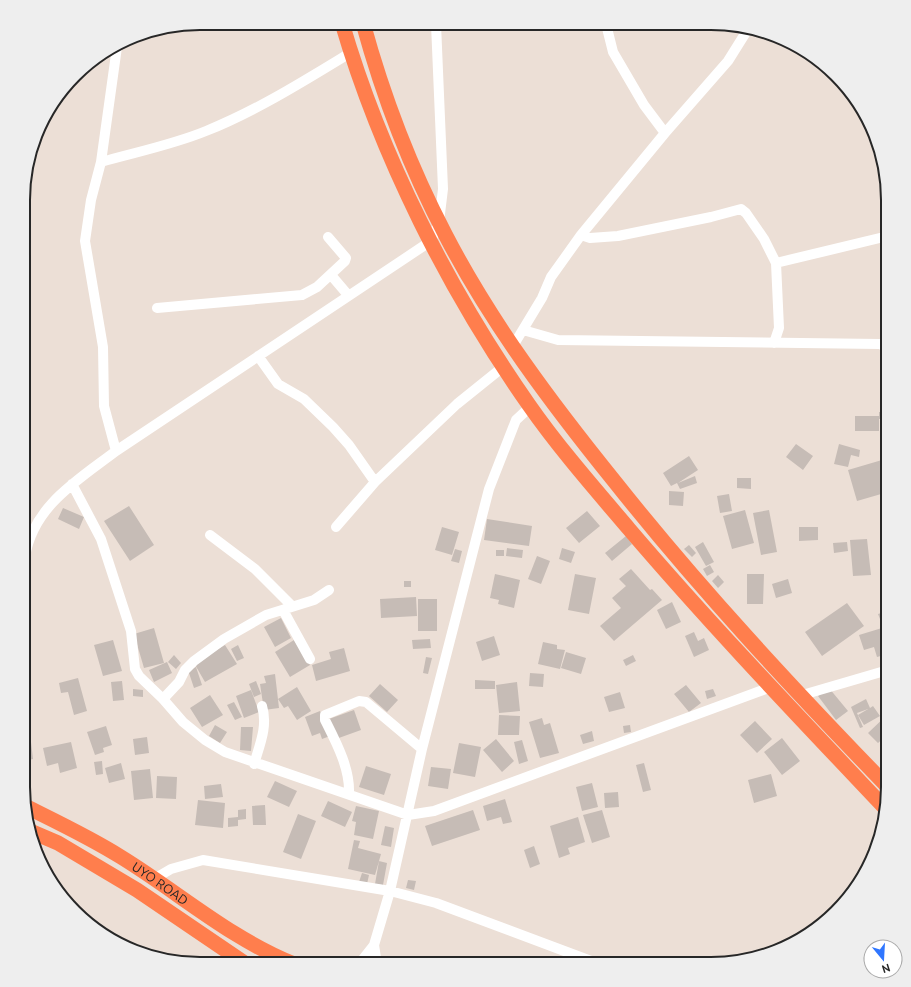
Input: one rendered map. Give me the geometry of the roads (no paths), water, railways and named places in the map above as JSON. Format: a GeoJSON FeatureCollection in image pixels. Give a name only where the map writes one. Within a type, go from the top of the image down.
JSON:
{"type":"FeatureCollection","features":[{"type":"Feature","properties":{"kind":"highway"},"geometry":{"type":"LineString","coordinates":[[344,30],[350,53],[379,130],[430,241],[445,270],[503,367],[530,407],[605,500],[693,604],[881,803]]}},
{"type":"Feature","properties":{"kind":"highway"},"geometry":{"type":"LineString","coordinates":[[365,30],[375,69],[406,153],[439,222],[472,283],[513,346],[553,403],[665,544],[799,696],[881,781]]}},
{"type":"Feature","properties":{"kind":"highway","name":"UYO ROAD"},"geometry":{"type":"LineString","coordinates":[[31,809],[121,857],[259,948],[277,957]]}},
{"type":"Feature","properties":{"kind":"highway","name":"UYO ROAD"},"geometry":{"type":"LineString","coordinates":[[37,834],[58,843],[137,890],[234,957]]}},
{"type":"Feature","properties":{"kind":"street"},"geometry":{"type":"LineString","coordinates":[[30,540],[39,518],[57,496],[116,451],[430,241],[439,222],[443,189],[436,30]]}},
{"type":"Feature","properties":{"kind":"street"},"geometry":{"type":"LineString","coordinates":[[608,30],[613,52],[644,105],[665,133]]}},
{"type":"Feature","properties":{"kind":"street"},"geometry":{"type":"LineString","coordinates":[[513,346],[551,277],[581,235],[665,133],[728,61],[746,33]]}},
{"type":"Feature","properties":{"kind":"street"},"geometry":{"type":"LineString","coordinates":[[116,52],[101,162],[91,200],[86,240],[103,347],[104,406],[116,451]]}},
{"type":"Feature","properties":{"kind":"street"},"geometry":{"type":"LineString","coordinates":[[101,162],[184,140],[207,130],[301,82],[350,53]]}},
{"type":"Feature","properties":{"kind":"street"},"geometry":{"type":"LineString","coordinates":[[581,235],[590,238],[618,236],[711,217],[741,209],[746,213],[764,239],[776,263],[779,328],[774,343]]}},
{"type":"Feature","properties":{"kind":"street"},"geometry":{"type":"LineString","coordinates":[[157,308],[302,295],[317,287],[345,261],[346,258],[328,237]]}},
{"type":"Feature","properties":{"kind":"street"},"geometry":{"type":"LineString","coordinates":[[776,263],[881,238]]}},
{"type":"Feature","properties":{"kind":"street"},"geometry":{"type":"LineString","coordinates":[[331,275],[348,295]]}},
{"type":"Feature","properties":{"kind":"street"},"geometry":{"type":"LineString","coordinates":[[523,330],[558,340],[881,344]]}},
{"type":"Feature","properties":{"kind":"street"},"geometry":{"type":"LineString","coordinates":[[258,356],[278,384],[304,399],[333,427],[349,445],[375,482]]}},
{"type":"Feature","properties":{"kind":"street"},"geometry":{"type":"LineString","coordinates":[[336,527],[375,482],[457,404],[503,367]]}},
{"type":"Feature","properties":{"kind":"street"},"geometry":{"type":"LineString","coordinates":[[364,957],[374,944],[390,891],[422,748],[489,489],[516,420],[530,407]]}},
{"type":"Feature","properties":{"kind":"street"},"geometry":{"type":"LineString","coordinates":[[72,484],[101,539],[131,631],[135,669],[138,676],[163,699],[183,722],[205,740],[225,752],[254,764],[349,793],[408,815],[434,811],[771,687]]}},
{"type":"Feature","properties":{"kind":"street"},"geometry":{"type":"LineString","coordinates":[[210,534],[255,569],[288,608],[310,658]]}},
{"type":"Feature","properties":{"kind":"street"},"geometry":{"type":"LineString","coordinates":[[163,699],[179,682],[185,670],[200,656],[250,623],[266,615],[314,600],[329,590]]}},
{"type":"Feature","properties":{"kind":"street"},"geometry":{"type":"LineString","coordinates":[[799,696],[881,672]]}},
{"type":"Feature","properties":{"kind":"street"},"geometry":{"type":"LineString","coordinates":[[349,793],[349,783],[339,749],[325,720],[325,715],[359,701],[366,702],[422,748]]}},
{"type":"Feature","properties":{"kind":"street"},"geometry":{"type":"LineString","coordinates":[[254,764],[265,724],[265,716],[262,706]]}},
{"type":"Feature","properties":{"kind":"street"},"geometry":{"type":"LineString","coordinates":[[154,879],[171,869],[203,860],[390,891],[436,903],[580,957]]}},
{"type":"Feature","properties":{"kind":"street"},"geometry":{"type":"LineString","coordinates":[[374,944],[376,957]]}}]}
